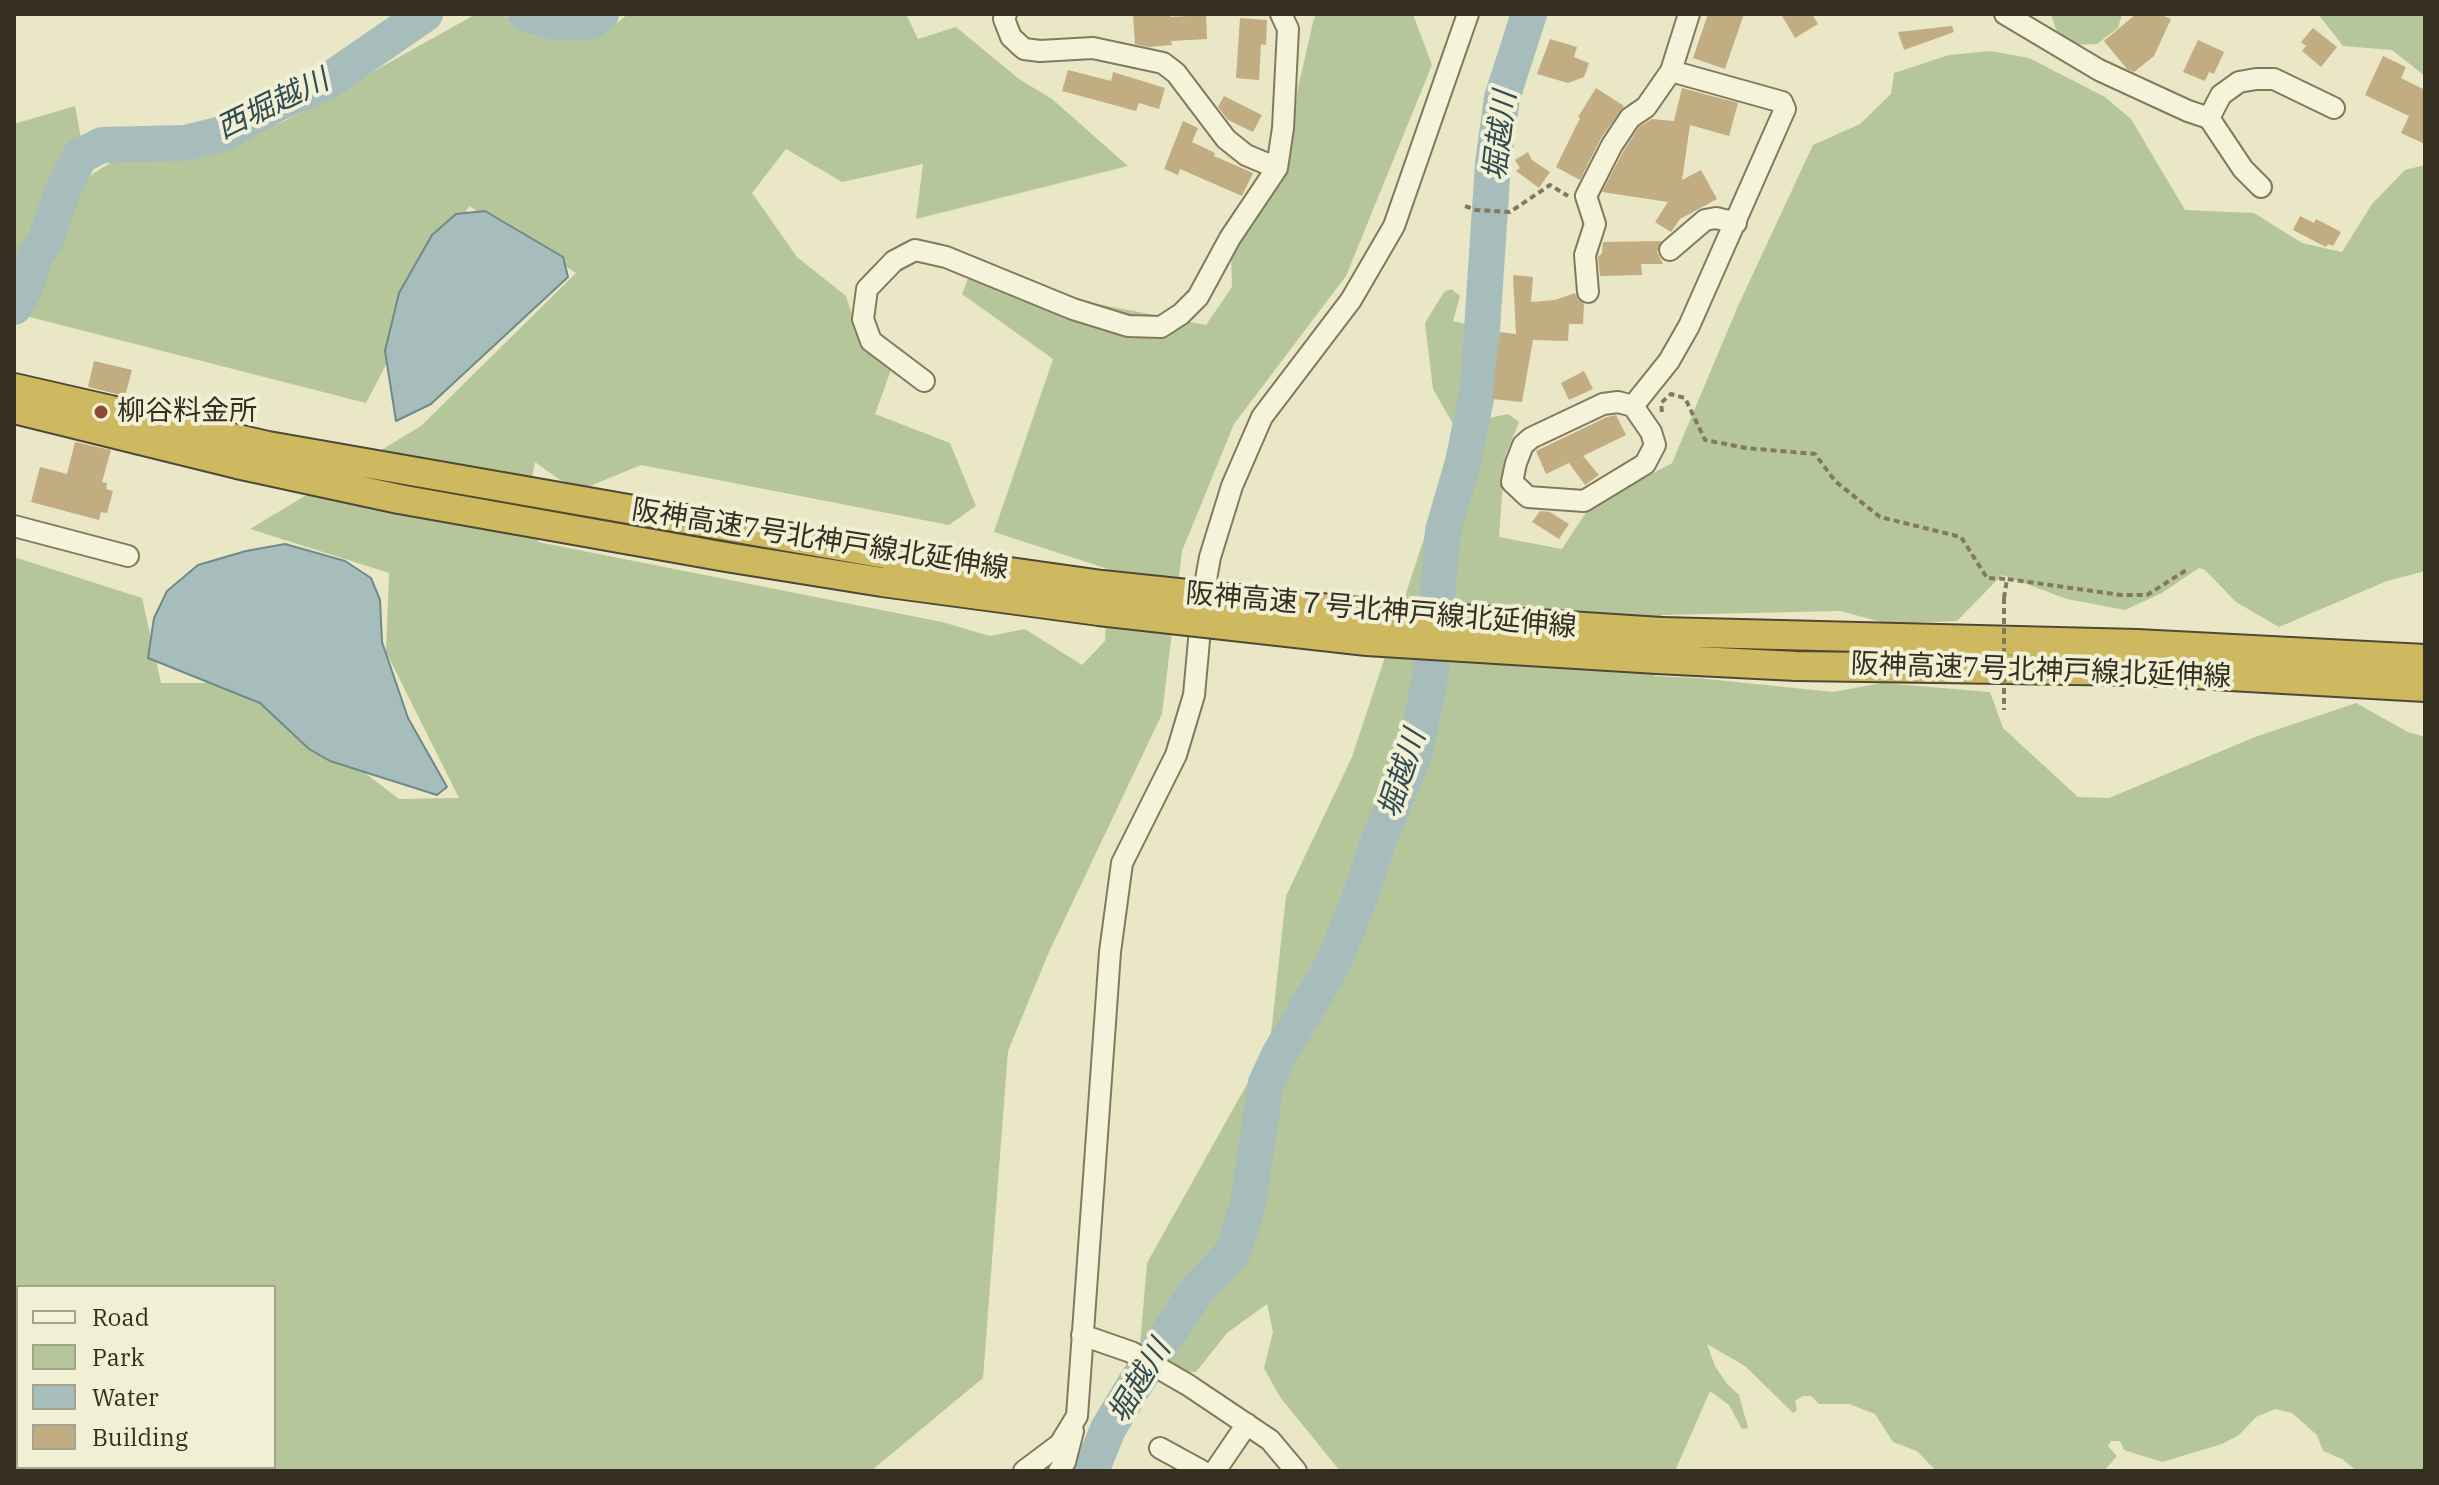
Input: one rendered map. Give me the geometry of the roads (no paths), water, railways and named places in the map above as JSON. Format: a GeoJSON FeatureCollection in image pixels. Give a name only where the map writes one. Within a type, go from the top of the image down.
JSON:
{"type":"FeatureCollection","features":[{"type":"Feature","properties":{"kind":"highway","name":"阪神高速7号北神戸線北延伸線"},"geometry":{"type":"LineString","coordinates":[[18,377],[335,458],[897,556],[1101,598]]}},
{"type":"Feature","properties":{"kind":"highway"},"geometry":{"type":"LineString","coordinates":[[14,409],[236,470]]}},
{"type":"Feature","properties":{"kind":"highway"},"geometry":{"type":"LineString","coordinates":[[14,423],[236,470]]}},
{"type":"Feature","properties":{"kind":"highway","name":"阪神高速7号北神戸線北延伸線"},"geometry":{"type":"LineString","coordinates":[[236,470],[882,582],[1101,598]]}},
{"type":"Feature","properties":{"kind":"highway","name":"阪神高速７号北神戸線北延伸線"},"geometry":{"type":"LineString","coordinates":[[1101,598],[1368,613],[1659,645]]}},
{"type":"Feature","properties":{"kind":"highway","name":"阪神高速7号北神戸線北延伸線"},"geometry":{"type":"LineString","coordinates":[[1659,645],[2137,644],[2425,659]]}},
{"type":"Feature","properties":{"kind":"highway","name":"阪神高速7号北神戸線北延伸線"},"geometry":{"type":"LineString","coordinates":[[1659,645],[1796,666],[2142,671],[2425,687]]}},
{"type":"Feature","properties":{"kind":"street"},"geometry":{"type":"LineString","coordinates":[[1006,14],[1004,19],[1011,37],[1024,49],[1093,48],[1163,63],[1176,73],[1226,139],[1246,155],[1277,168]]}},
{"type":"Feature","properties":{"kind":"street"},"geometry":{"type":"LineString","coordinates":[[924,381],[871,341],[863,319],[867,289],[894,261],[915,250],[946,257],[1073,309],[1128,326],[1161,327],[1181,314],[1198,297],[1230,238],[1277,168],[1283,128],[1288,29],[1281,14]]}},
{"type":"Feature","properties":{"kind":"street"},"geometry":{"type":"LineString","coordinates":[[1059,1471],[1065,1462],[1077,1416],[1110,952],[1122,863],[1176,755],[1194,695],[1203,596],[1210,557],[1232,486],[1262,417],[1351,300],[1394,226],[1468,14]]}},
{"type":"Feature","properties":{"kind":"street"},"geometry":{"type":"LineString","coordinates":[[1588,292],[1585,255],[1595,224],[1586,196],[1612,145],[1630,118],[1646,107],[1671,71],[1689,14]]}},
{"type":"Feature","properties":{"kind":"street"},"geometry":{"type":"LineString","coordinates":[[2005,14],[2099,70],[2209,118],[2243,169],[2261,187]]}},
{"type":"Feature","properties":{"kind":"street"},"geometry":{"type":"LineString","coordinates":[[1633,406],[1669,361],[1682,338],[1785,109],[1782,102],[1671,71]]}},
{"type":"Feature","properties":{"kind":"street"},"geometry":{"type":"LineString","coordinates":[[2209,118],[2221,95],[2239,82],[2256,79],[2274,79],[2285,83],[2334,108]]}},
{"type":"Feature","properties":{"kind":"street"},"geometry":{"type":"LineString","coordinates":[[1670,250],[1705,220],[1716,218],[1736,223]]}},
{"type":"Feature","properties":{"kind":"street"},"geometry":{"type":"LineString","coordinates":[[1618,402],[1633,406],[1651,432],[1655,445],[1645,464],[1611,486],[1584,501],[1528,497],[1512,482],[1523,445],[1531,438],[1603,404],[1618,402]]}},
{"type":"Feature","properties":{"kind":"street"},"geometry":{"type":"LineString","coordinates":[[14,526],[128,556]]}},
{"type":"Feature","properties":{"kind":"street"},"geometry":{"type":"LineString","coordinates":[[1082,1335],[1131,1352],[1247,1424],[1270,1440],[1296,1471]]}},
{"type":"Feature","properties":{"kind":"street"},"geometry":{"type":"LineString","coordinates":[[1024,1471],[1060,1444],[1077,1416]]}},
{"type":"Feature","properties":{"kind":"street"},"geometry":{"type":"LineString","coordinates":[[1215,1471],[1247,1424]]}},
{"type":"Feature","properties":{"kind":"street"},"geometry":{"type":"LineString","coordinates":[[1160,1448],[1202,1471]]}},
{"type":"Feature","properties":{"kind":"water"},"geometry":{"type":"Polygon","coordinates":[[[485,211],[563,257],[568,277],[431,404],[396,421],[385,351],[399,293],[432,235],[456,214],[485,211]]]}},
{"type":"Feature","properties":{"kind":"water"},"geometry":{"type":"Polygon","coordinates":[[[285,544],[345,561],[371,578],[380,600],[382,642],[408,718],[447,787],[437,795],[330,761],[309,749],[260,703],[148,658],[154,618],[167,591],[198,565],[285,544]]]}},
{"type":"Feature","properties":{"kind":"waterway","name":"西堀越川"},"geometry":{"type":"LineString","coordinates":[[14,307],[26,286],[33,260],[46,239],[65,184],[80,156],[102,145],[185,143],[222,134],[276,104],[325,83],[425,14]]}},
{"type":"Feature","properties":{"kind":"waterway","name":"西堀越川"},"geometry":{"type":"LineString","coordinates":[[526,14],[555,22],[590,22],[601,14]]}},
{"type":"Feature","properties":{"kind":"waterway","name":"堀越川"},"geometry":{"type":"LineString","coordinates":[[1091,1471],[1108,1429],[1135,1384],[1197,1290],[1233,1252],[1248,1204],[1266,1083],[1279,1055],[1333,964],[1415,752],[1430,678],[1443,531],[1463,462],[1478,389],[1493,164],[1502,98],[1529,14]]}},
{"type":"Feature","properties":{"kind":"tunnel"},"geometry":{"type":"LineString","coordinates":[[14,1443],[16,1447]]}},
{"type":"Feature","properties":{"kind":"place","name":"柳谷料金所"},"geometry":{"type":"Point","coordinates":[101,412]}}]}
